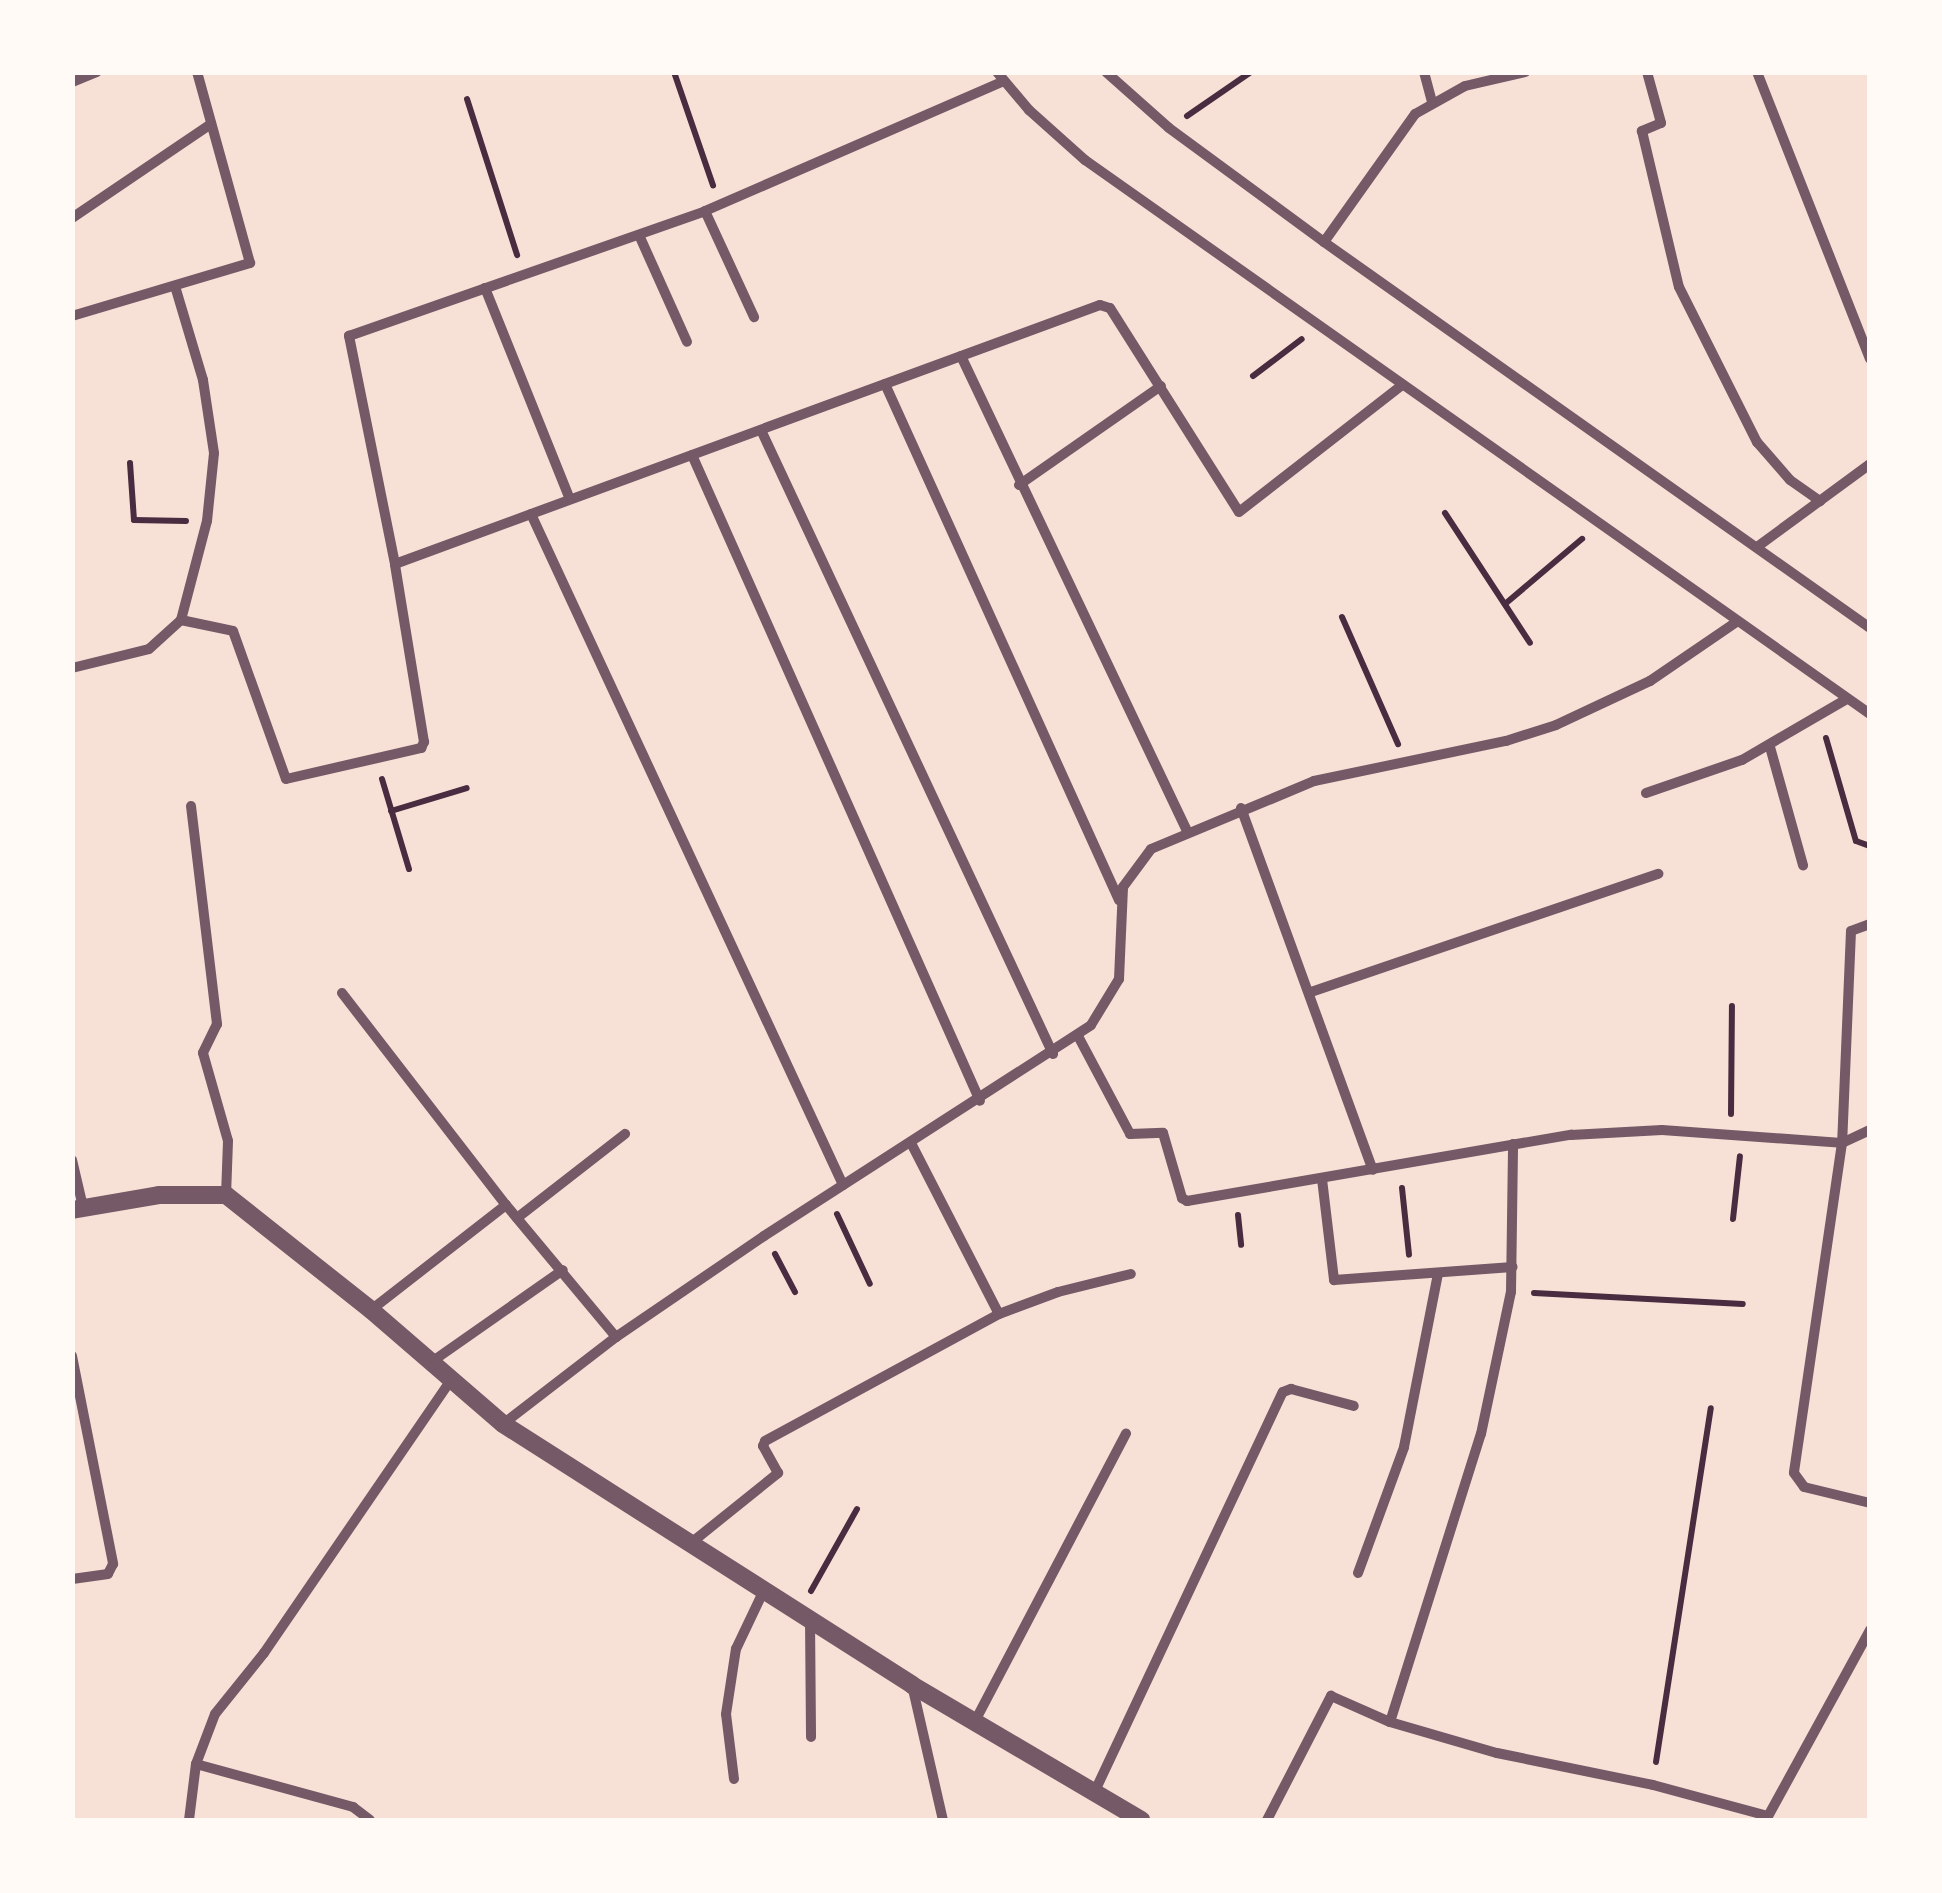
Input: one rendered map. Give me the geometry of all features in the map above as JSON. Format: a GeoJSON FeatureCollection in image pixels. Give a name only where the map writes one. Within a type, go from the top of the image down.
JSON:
{"type":"FeatureCollection","features":[{"type":"Feature","properties":{"kind":"street"},"geometry":{"type":"LineString","coordinates":[[72,82],[97,72]]}},
{"type":"Feature","properties":{"kind":"street"},"geometry":{"type":"LineString","coordinates":[[72,316],[250,262],[197,72]]}},
{"type":"Feature","properties":{"kind":"street"},"geometry":{"type":"LineString","coordinates":[[1106,72],[1169,128],[1324,242],[1870,628]]}},
{"type":"Feature","properties":{"kind":"street"},"geometry":{"type":"LineString","coordinates":[[1424,72],[1432,101]]}},
{"type":"Feature","properties":{"kind":"street"},"geometry":{"type":"LineString","coordinates":[[1324,242],[1400,130],[1432,101],[1464,86],[1525,72]]}},
{"type":"Feature","properties":{"kind":"street"},"geometry":{"type":"LineString","coordinates":[[1647,72],[1661,123],[1642,131],[1679,287],[1756,442],[1790,480],[1820,501]]}},
{"type":"Feature","properties":{"kind":"street"},"geometry":{"type":"LineString","coordinates":[[1757,72],[1870,359]]}},
{"type":"Feature","properties":{"kind":"street"},"geometry":{"type":"LineString","coordinates":[[182,620],[234,630],[286,779],[421,748],[424,742],[395,564],[349,336],[705,211],[1000,77],[1085,160],[1735,623],[1870,714]]}},
{"type":"Feature","properties":{"kind":"street"},"geometry":{"type":"LineString","coordinates":[[72,218],[211,124]]}},
{"type":"Feature","properties":{"kind":"street"},"geometry":{"type":"LineString","coordinates":[[705,211],[754,317]]}},
{"type":"Feature","properties":{"kind":"street"},"geometry":{"type":"LineString","coordinates":[[638,235],[688,342]]}},
{"type":"Feature","properties":{"kind":"street"},"geometry":{"type":"LineString","coordinates":[[72,668],[149,649],[182,620],[207,521],[214,472],[211,416],[175,286]]}},
{"type":"Feature","properties":{"kind":"street"},"geometry":{"type":"LineString","coordinates":[[485,288],[570,499]]}},
{"type":"Feature","properties":{"kind":"street"},"geometry":{"type":"LineString","coordinates":[[395,564],[1105,305],[1161,386],[1238,512],[1402,385]]}},
{"type":"Feature","properties":{"kind":"street"},"geometry":{"type":"LineString","coordinates":[[961,356],[1188,832]]}},
{"type":"Feature","properties":{"kind":"street"},"geometry":{"type":"LineString","coordinates":[[885,384],[1120,901]]}},
{"type":"Feature","properties":{"kind":"street"},"geometry":{"type":"LineString","coordinates":[[1019,484],[1161,386]]}},
{"type":"Feature","properties":{"kind":"street"},"geometry":{"type":"LineString","coordinates":[[761,430],[1053,1054]]}},
{"type":"Feature","properties":{"kind":"street"},"geometry":{"type":"LineString","coordinates":[[692,454],[980,1100]]}},
{"type":"Feature","properties":{"kind":"street"},"geometry":{"type":"LineString","coordinates":[[1757,547],[1870,464]]}},
{"type":"Feature","properties":{"kind":"street"},"geometry":{"type":"LineString","coordinates":[[531,514],[843,1185]]}},
{"type":"Feature","properties":{"kind":"street"},"geometry":{"type":"LineString","coordinates":[[503,1424],[616,1337],[764,1236],[1078,1036],[1103,1012],[1119,979],[1120,901],[1139,860],[1241,808],[1314,781],[1506,741],[1604,706],[1694,654],[1735,623]]}},
{"type":"Feature","properties":{"kind":"street"},"geometry":{"type":"LineString","coordinates":[[1646,793],[1770,747],[1847,698]]}},
{"type":"Feature","properties":{"kind":"street"},"geometry":{"type":"LineString","coordinates":[[1770,747],[1803,865]]}},
{"type":"Feature","properties":{"kind":"street"},"geometry":{"type":"LineString","coordinates":[[191,806],[216,1024],[203,1053],[228,1140],[226,1195]]}},
{"type":"Feature","properties":{"kind":"street"},"geometry":{"type":"LineString","coordinates":[[1241,808],[1373,1170]]}},
{"type":"Feature","properties":{"kind":"street"},"geometry":{"type":"LineString","coordinates":[[1311,992],[1658,874]]}},
{"type":"Feature","properties":{"kind":"street"},"geometry":{"type":"LineString","coordinates":[[1870,924],[1851,932],[1842,1143],[1794,1474],[1804,1487],[1870,1504]]}},
{"type":"Feature","properties":{"kind":"street"},"geometry":{"type":"LineString","coordinates":[[342,993],[506,1205],[616,1337]]}},
{"type":"Feature","properties":{"kind":"street"},"geometry":{"type":"LineString","coordinates":[[1078,1036],[1130,1134],[1163,1134],[1183,1201],[1617,1130],[1842,1143],[1870,1130]]}},
{"type":"Feature","properties":{"kind":"street"},"geometry":{"type":"LineString","coordinates":[[517,1218],[625,1134]]}},
{"type":"Feature","properties":{"kind":"street"},"geometry":{"type":"LineString","coordinates":[[911,1144],[999,1314]]}},
{"type":"Feature","properties":{"kind":"street"},"geometry":{"type":"LineString","coordinates":[[1390,1722],[1468,1485],[1512,1292],[1513,1144]]}},
{"type":"Feature","properties":{"kind":"street"},"geometry":{"type":"LineString","coordinates":[[72,1160],[78,1208],[159,1195],[226,1195],[371,1310],[503,1424],[912,1685],[1142,1820]]}},
{"type":"Feature","properties":{"kind":"street"},"geometry":{"type":"LineString","coordinates":[[1322,1178],[1334,1280],[1513,1267]]}},
{"type":"Feature","properties":{"kind":"street"},"geometry":{"type":"LineString","coordinates":[[371,1310],[506,1205]]}},
{"type":"Feature","properties":{"kind":"street"},"geometry":{"type":"LineString","coordinates":[[430,1363],[563,1270]]}},
{"type":"Feature","properties":{"kind":"street"},"geometry":{"type":"LineString","coordinates":[[691,1544],[778,1473],[763,1446],[765,1440],[999,1314],[1058,1292],[1131,1274]]}},
{"type":"Feature","properties":{"kind":"street"},"geometry":{"type":"LineString","coordinates":[[1358,1573],[1404,1447],[1438,1274]]}},
{"type":"Feature","properties":{"kind":"street"},"geometry":{"type":"LineString","coordinates":[[72,1356],[113,1564],[108,1574],[72,1578]]}},
{"type":"Feature","properties":{"kind":"street"},"geometry":{"type":"LineString","coordinates":[[189,1820],[196,1764],[215,1714],[264,1653],[450,1381]]}},
{"type":"Feature","properties":{"kind":"street"},"geometry":{"type":"LineString","coordinates":[[1094,1794],[1283,1392],[1291,1389],[1354,1406]]}},
{"type":"Feature","properties":{"kind":"street"},"geometry":{"type":"LineString","coordinates":[[974,1723],[1126,1433]]}},
{"type":"Feature","properties":{"kind":"street"},"geometry":{"type":"LineString","coordinates":[[734,1779],[726,1714],[736,1649],[764,1590]]}},
{"type":"Feature","properties":{"kind":"street"},"geometry":{"type":"LineString","coordinates":[[804,1616],[811,1737]]}},
{"type":"Feature","properties":{"kind":"street"},"geometry":{"type":"LineString","coordinates":[[1267,1820],[1331,1696],[1390,1722],[1497,1753],[1653,1785],[1767,1818],[1870,1630]]}},
{"type":"Feature","properties":{"kind":"street"},"geometry":{"type":"LineString","coordinates":[[912,1685],[943,1820]]}},
{"type":"Feature","properties":{"kind":"street"},"geometry":{"type":"LineString","coordinates":[[196,1764],[353,1806],[370,1820]]}},
{"type":"Feature","properties":{"kind":"path"},"geometry":{"type":"LineString","coordinates":[[674,72],[720,204]]}},
{"type":"Feature","properties":{"kind":"path"},"geometry":{"type":"LineString","coordinates":[[1169,128],[1251,72]]}},
{"type":"Feature","properties":{"kind":"path"},"geometry":{"type":"LineString","coordinates":[[466,99],[523,274]]}},
{"type":"Feature","properties":{"kind":"path"},"geometry":{"type":"LineString","coordinates":[[1253,376],[1319,326]]}},
{"type":"Feature","properties":{"kind":"path"},"geometry":{"type":"LineString","coordinates":[[130,463],[136,521],[207,521]]}},
{"type":"Feature","properties":{"kind":"path"},"geometry":{"type":"LineString","coordinates":[[1444,514],[1530,642]]}},
{"type":"Feature","properties":{"kind":"path"},"geometry":{"type":"LineString","coordinates":[[1505,604],[1599,526]]}},
{"type":"Feature","properties":{"kind":"path"},"geometry":{"type":"LineString","coordinates":[[1342,617],[1367,665],[1404,762]]}},
{"type":"Feature","properties":{"kind":"path"},"geometry":{"type":"LineString","coordinates":[[1821,718],[1856,841],[1870,846]]}},
{"type":"Feature","properties":{"kind":"path"},"geometry":{"type":"LineString","coordinates":[[376,759],[409,868]]}},
{"type":"Feature","properties":{"kind":"path"},"geometry":{"type":"LineString","coordinates":[[391,811],[467,788]]}},
{"type":"Feature","properties":{"kind":"path"},"geometry":{"type":"LineString","coordinates":[[1732,1006],[1737,1135],[1734,1220]]}},
{"type":"Feature","properties":{"kind":"path"},"geometry":{"type":"LineString","coordinates":[[1400,1165],[1411,1276]]}},
{"type":"Feature","properties":{"kind":"path"},"geometry":{"type":"LineString","coordinates":[[827,1195],[870,1284]]}},
{"type":"Feature","properties":{"kind":"path"},"geometry":{"type":"LineString","coordinates":[[764,1236],[795,1292]]}},
{"type":"Feature","properties":{"kind":"path"},"geometry":{"type":"LineString","coordinates":[[1512,1292],[1742,1304]]}},
{"type":"Feature","properties":{"kind":"path"},"geometry":{"type":"LineString","coordinates":[[1653,1785],[1711,1408]]}},
{"type":"Feature","properties":{"kind":"path"},"geometry":{"type":"LineString","coordinates":[[804,1616],[857,1510]]}}]}
